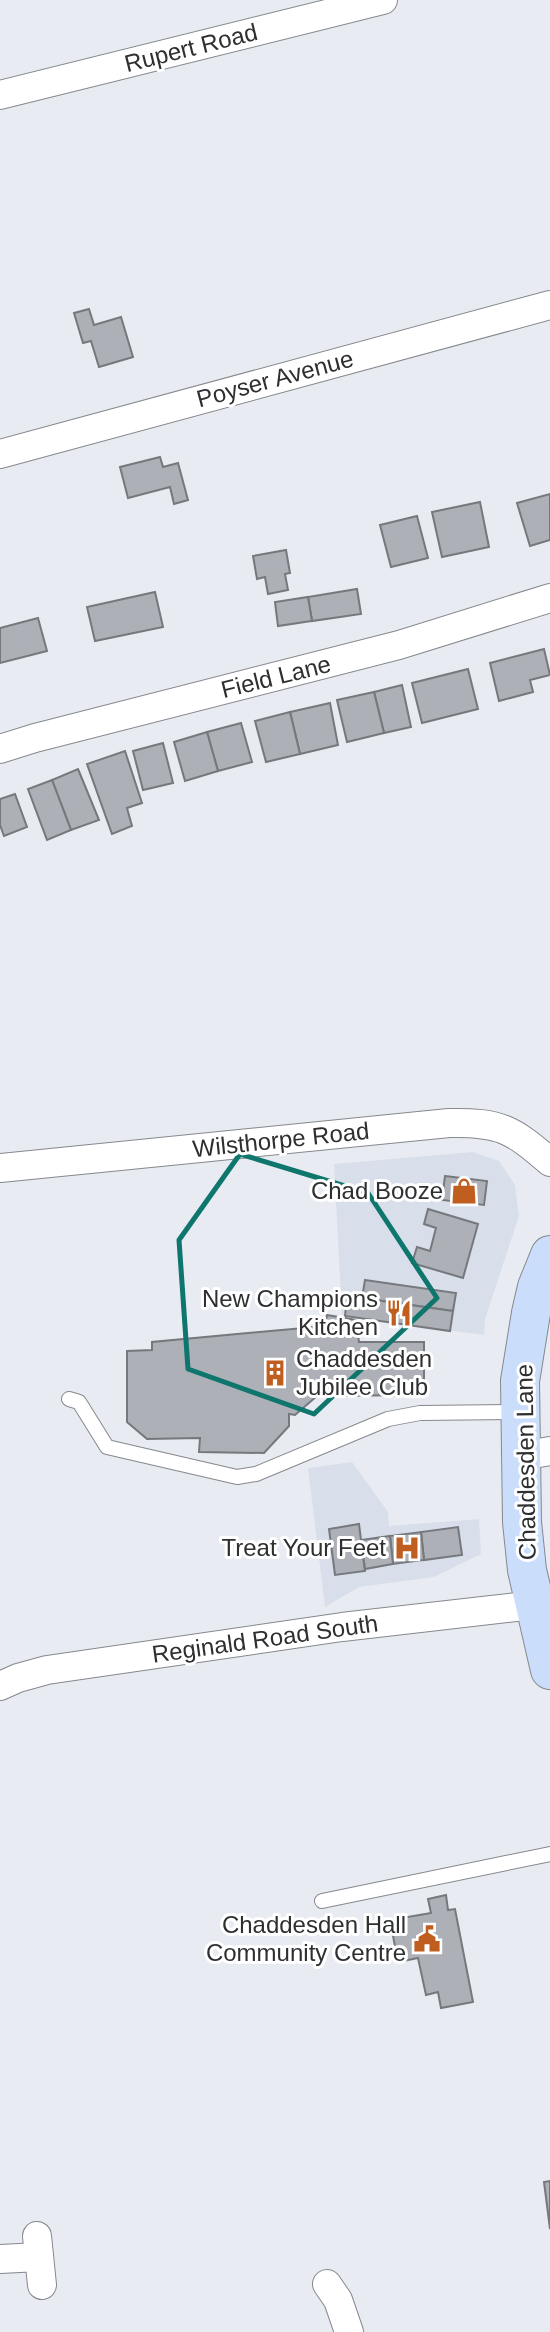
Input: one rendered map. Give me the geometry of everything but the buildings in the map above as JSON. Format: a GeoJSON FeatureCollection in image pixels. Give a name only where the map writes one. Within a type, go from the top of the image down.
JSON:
{"type":"FeatureCollection","features":[{"type":"Feature","properties":{"kind":"street","name":"Rupert Road"},"geometry":{"type":"LineString","coordinates":[[0,95],[383,0]]}},
{"type":"Feature","properties":{"kind":"street","name":"Poyser Avenue"},"geometry":{"type":"LineString","coordinates":[[0,454],[550,305]]}},
{"type":"Feature","properties":{"kind":"street","name":"Field Lane"},"geometry":{"type":"LineString","coordinates":[[0,749],[399,645],[550,598]]}},
{"type":"Feature","properties":{"kind":"street","name":"Wilsthorpe Road"},"geometry":{"type":"LineString","coordinates":[[0,1168],[469,1122],[504,1127],[520,1136],[550,1162]]}},
{"type":"Feature","properties":{"kind":"street","name":"Chaddesden Lane"},"geometry":{"type":"LineString","coordinates":[[550,1255],[537,1287],[520,1381],[521,1412],[535,1454],[522,1521],[534,1605],[550,1671]]}},
{"type":"Feature","properties":{"kind":"street","name":"Reginald Road South"},"geometry":{"type":"LineString","coordinates":[[0,1686],[47,1670],[342,1627],[534,1605]]}},
{"type":"Feature","properties":{"kind":"street"},"geometry":{"type":"LineString","coordinates":[[0,2259],[38,2247],[42,2285]]}},
{"type":"Feature","properties":{"kind":"street"},"geometry":{"type":"LineString","coordinates":[[327,2284],[338,2300],[349,2332]]}},
{"type":"Feature","properties":{"kind":"lane"},"geometry":{"type":"LineString","coordinates":[[69,1399],[79,1402],[107,1447],[237,1477],[256,1474],[373,1424],[396,1417],[435,1412],[521,1412]]}},
{"type":"Feature","properties":{"kind":"lane"},"geometry":{"type":"LineString","coordinates":[[323,1901],[550,1854]]}},
{"type":"Feature","properties":{"kind":"highlighted area"},"geometry":{"type":"Polygon","coordinates":[[[240,1154],[368,1193],[437,1298],[314,1414],[188,1369],[179,1240],[240,1154]]]}},
{"type":"Feature","properties":{"kind":"shaded area"},"geometry":{"type":"Polygon","coordinates":[[[473,1152],[499,1161],[515,1185],[519,1216],[485,1319],[484,1335],[342,1316],[334,1164],[473,1152]]]}},
{"type":"Feature","properties":{"kind":"shaded area"},"geometry":{"type":"Polygon","coordinates":[[[352,1462],[388,1512],[389,1526],[479,1519],[481,1554],[434,1577],[359,1587],[325,1607],[308,1468],[352,1462]]]}},
{"type":"Feature","properties":{"kind":"place","name":"Chad Booze"},"geometry":{"type":"Point","coordinates":[464,1191]}},
{"type":"Feature","properties":{"kind":"place","name":"New Champions Kitchen"},"geometry":{"type":"Point","coordinates":[399,1313]}},
{"type":"Feature","properties":{"kind":"place","name":"Chaddesden Jubilee Club"},"geometry":{"type":"Point","coordinates":[275,1373]}},
{"type":"Feature","properties":{"kind":"place","name":"Treat Your Feet"},"geometry":{"type":"Point","coordinates":[407,1548]}},
{"type":"Feature","properties":{"kind":"place","name":"Chaddesden Hall Community Centre"},"geometry":{"type":"Point","coordinates":[427,1939]}}]}
